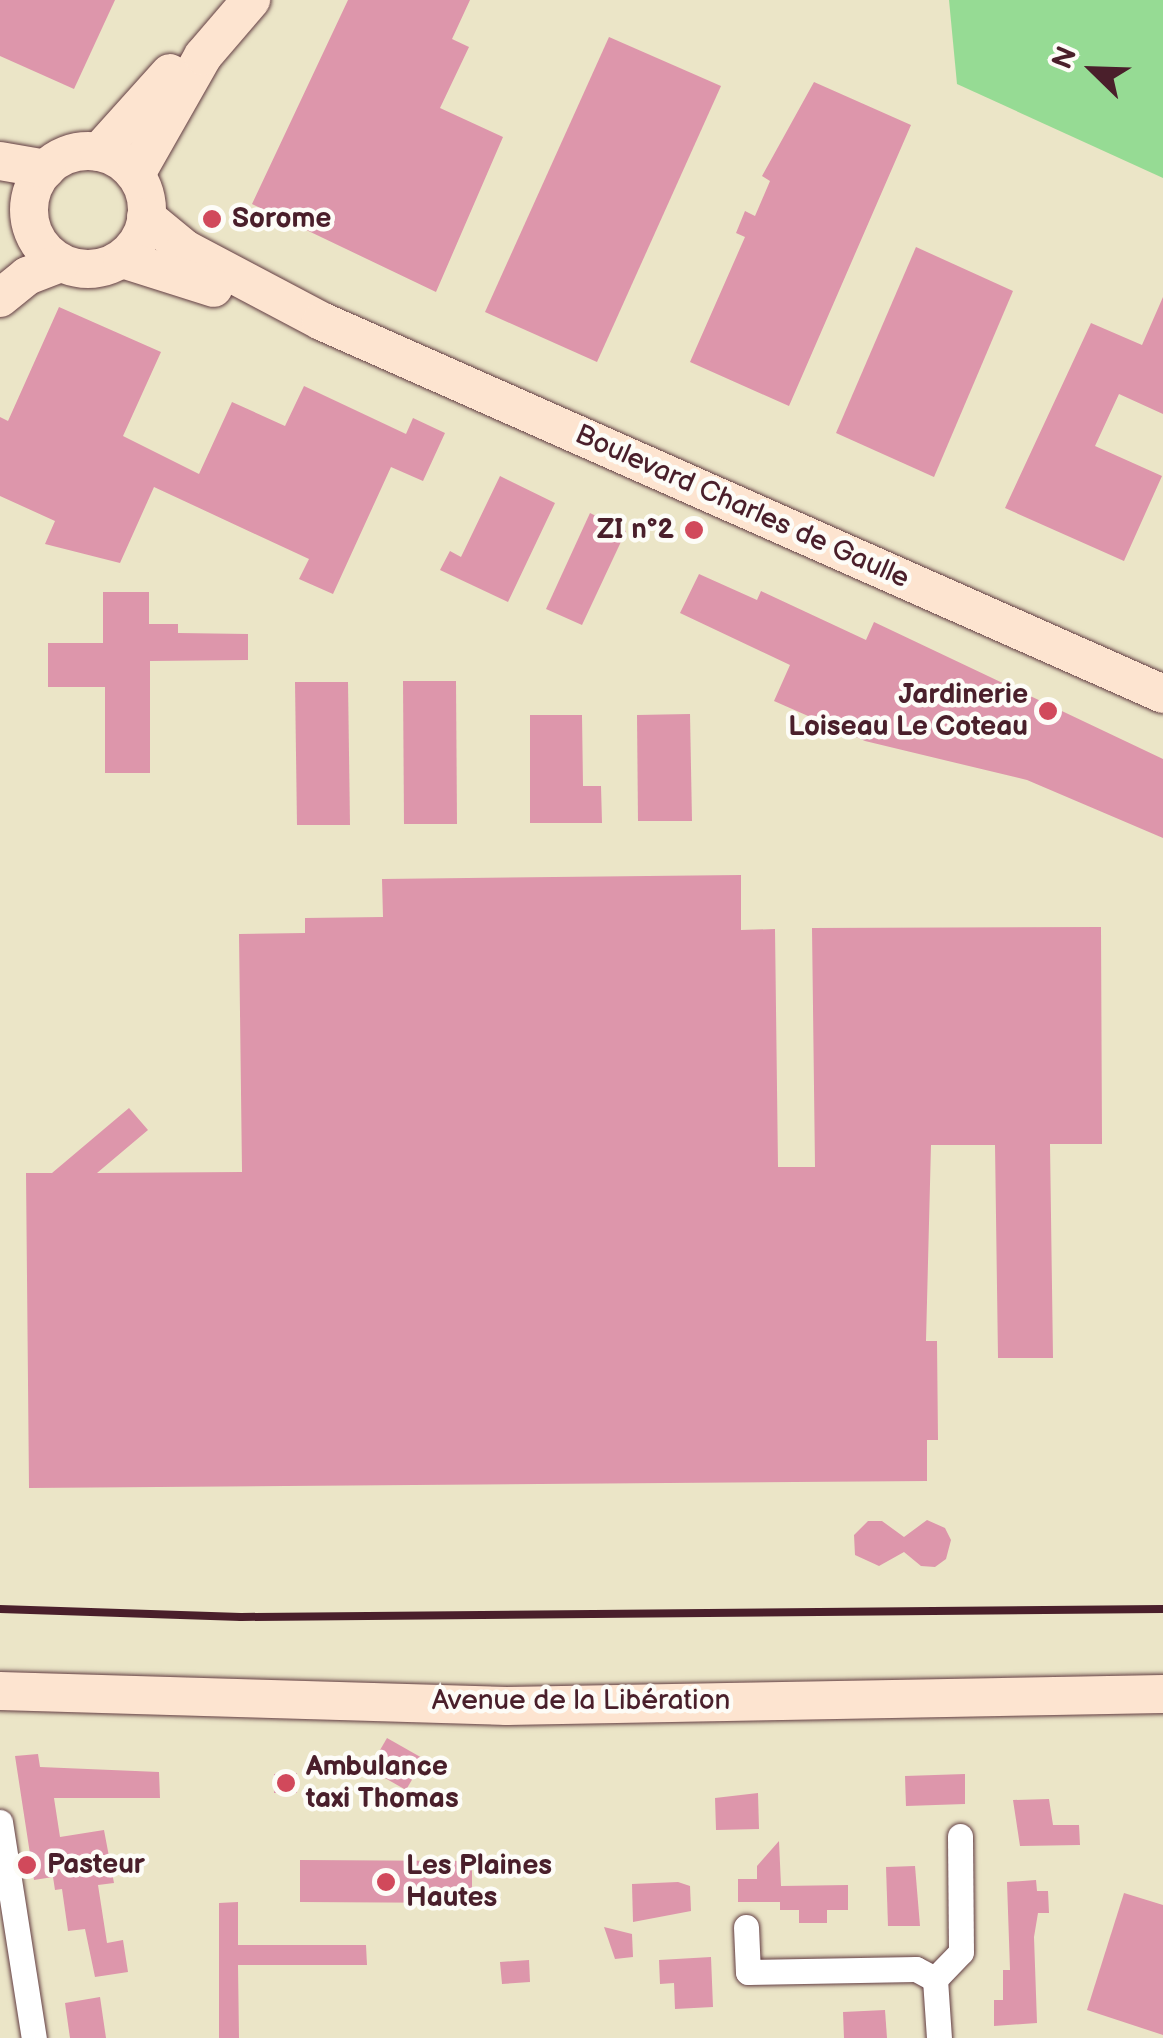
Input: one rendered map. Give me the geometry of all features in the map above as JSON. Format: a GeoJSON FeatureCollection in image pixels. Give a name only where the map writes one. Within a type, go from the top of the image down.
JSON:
{"type":"FeatureCollection","features":[{"type":"Feature","properties":{"kind":"street"},"geometry":{"type":"LineString","coordinates":[[0,190],[30,219],[42,248],[61,263],[89,270],[122,259],[136,246],[146,217],[136,174],[203,56],[252,0]]}},
{"type":"Feature","properties":{"kind":"street"},"geometry":{"type":"LineString","coordinates":[[99,152],[172,70],[203,56]]}},
{"type":"Feature","properties":{"kind":"street"},"geometry":{"type":"LineString","coordinates":[[0,267],[30,219],[46,169],[64,156],[99,152],[136,174]]}},
{"type":"Feature","properties":{"kind":"street"},"geometry":{"type":"LineString","coordinates":[[0,161],[46,169]]}},
{"type":"Feature","properties":{"kind":"street","name":"Boulevard Charles de Gaulle"},"geometry":{"type":"LineString","coordinates":[[146,217],[186,249],[321,321],[1163,694]]}},
{"type":"Feature","properties":{"kind":"street","name":"Boulevard Charles de Gaulle"},"geometry":{"type":"LineString","coordinates":[[122,259],[175,271],[268,312],[321,321]]}},
{"type":"Feature","properties":{"kind":"street"},"geometry":{"type":"LineString","coordinates":[[0,298],[27,276],[61,263]]}},
{"type":"Feature","properties":{"kind":"street","name":"Avenue de la Libération"},"geometry":{"type":"LineString","coordinates":[[0,1690],[506,1706],[1163,1694]]}},
{"type":"Feature","properties":{"kind":"street"},"geometry":{"type":"LineString","coordinates":[[0,1822],[34,2038]]}},
{"type":"Feature","properties":{"kind":"street"},"geometry":{"type":"LineString","coordinates":[[939,2038],[935,1980],[961,1952],[960,1836]]}},
{"type":"Feature","properties":{"kind":"street"},"geometry":{"type":"LineString","coordinates":[[746,1927],[748,1972],[916,1969],[935,1980]]}},
{"type":"Feature","properties":{"kind":"green space"},"geometry":{"type":"Polygon","coordinates":[[[949,0],[1163,0],[1163,178],[957,84],[949,0]]]}},
{"type":"Feature","properties":{"kind":"building"},"geometry":{"type":"Polygon","coordinates":[[[0,0],[115,0],[74,89],[0,56],[0,0]]]}},
{"type":"Feature","properties":{"kind":"building"},"geometry":{"type":"Polygon","coordinates":[[[348,0],[470,0],[452,39],[469,47],[440,108],[503,137],[436,292],[252,204],[348,0]]]}},
{"type":"Feature","properties":{"kind":"building"},"geometry":{"type":"Polygon","coordinates":[[[609,37],[721,86],[597,362],[485,312],[609,37]]]}},
{"type":"Feature","properties":{"kind":"building"},"geometry":{"type":"Polygon","coordinates":[[[814,82],[911,125],[789,406],[690,362],[745,237],[736,233],[745,211],[755,216],[770,181],[762,176],[814,82]]]}},
{"type":"Feature","properties":{"kind":"building"},"geometry":{"type":"Polygon","coordinates":[[[916,247],[1013,291],[934,477],[836,433],[916,247]]]}},
{"type":"Feature","properties":{"kind":"building"},"geometry":{"type":"Polygon","coordinates":[[[1163,297],[1163,414],[1119,394],[1095,446],[1162,476],[1124,561],[1005,508],[1091,323],[1142,345],[1163,297]]]}},
{"type":"Feature","properties":{"kind":"building"},"geometry":{"type":"Polygon","coordinates":[[[59,307],[161,352],[123,436],[199,474],[232,402],[285,426],[304,386],[406,434],[413,418],[445,433],[423,481],[391,467],[333,594],[299,579],[309,559],[154,487],[120,563],[45,544],[55,521],[0,496],[0,417],[8,421],[59,307]]]}},
{"type":"Feature","properties":{"kind":"building"},"geometry":{"type":"Polygon","coordinates":[[[500,476],[555,503],[508,602],[440,570],[450,551],[461,557],[500,476]]]}},
{"type":"Feature","properties":{"kind":"building"},"geometry":{"type":"Polygon","coordinates":[[[590,513],[626,531],[582,625],[546,609],[590,513]]]}},
{"type":"Feature","properties":{"kind":"building"},"geometry":{"type":"Polygon","coordinates":[[[699,574],[757,600],[761,591],[866,640],[874,622],[1163,759],[1163,838],[1027,780],[865,741],[774,701],[790,665],[680,613],[699,574]]]}},
{"type":"Feature","properties":{"kind":"building"},"geometry":{"type":"Polygon","coordinates":[[[103,592],[149,592],[149,624],[178,624],[178,633],[248,634],[248,660],[150,661],[150,773],[105,773],[105,687],[48,687],[48,643],[103,643],[103,592]]]}},
{"type":"Feature","properties":{"kind":"building"},"geometry":{"type":"Polygon","coordinates":[[[403,681],[456,681],[457,824],[404,824],[403,681]]]}},
{"type":"Feature","properties":{"kind":"building"},"geometry":{"type":"Polygon","coordinates":[[[295,682],[348,682],[350,825],[297,825],[295,682]]]}},
{"type":"Feature","properties":{"kind":"building"},"geometry":{"type":"Polygon","coordinates":[[[690,714],[692,821],[638,821],[637,715],[690,714]]]}},
{"type":"Feature","properties":{"kind":"building"},"geometry":{"type":"Polygon","coordinates":[[[530,715],[582,715],[583,786],[601,786],[602,823],[530,823],[530,715]]]}},
{"type":"Feature","properties":{"kind":"building"},"geometry":{"type":"Polygon","coordinates":[[[741,875],[741,930],[775,929],[778,1167],[815,1167],[812,928],[1101,927],[1102,1144],[1050,1144],[1053,1358],[998,1358],[995,1145],[931,1145],[926,1341],[937,1341],[938,1440],[927,1440],[927,1481],[29,1488],[26,1173],[52,1173],[129,1108],[148,1130],[97,1173],[242,1172],[239,934],[305,933],[305,918],[383,917],[382,879],[741,875]]]}},
{"type":"Feature","properties":{"kind":"building"},"geometry":{"type":"Polygon","coordinates":[[[927,1520],[945,1528],[951,1540],[946,1559],[935,1567],[921,1566],[904,1552],[879,1566],[855,1555],[854,1535],[868,1521],[882,1521],[904,1537],[927,1520]]]}},
{"type":"Feature","properties":{"kind":"building"},"geometry":{"type":"Polygon","coordinates":[[[387,1738],[424,1759],[406,1790],[369,1769],[387,1738]]]}},
{"type":"Feature","properties":{"kind":"building"},"geometry":{"type":"Polygon","coordinates":[[[38,1754],[40,1767],[159,1772],[160,1798],[54,1798],[60,1837],[104,1830],[114,1883],[98,1885],[107,1943],[123,1940],[128,1972],[95,1977],[85,1929],[68,1931],[62,1889],[55,1890],[53,1877],[34,1880],[15,1756],[38,1754]]]}},
{"type":"Feature","properties":{"kind":"building","name":"Ambulance taxi Thomas"},"geometry":{"type":"Polygon","coordinates":[[[297,1773],[297,1793],[274,1793],[274,1774],[297,1773]]]}},
{"type":"Feature","properties":{"kind":"building"},"geometry":{"type":"Polygon","coordinates":[[[965,1774],[965,1804],[906,1806],[905,1776],[965,1774]]]}},
{"type":"Feature","properties":{"kind":"building"},"geometry":{"type":"Polygon","coordinates":[[[758,1793],[759,1829],[716,1830],[715,1798],[758,1793]]]}},
{"type":"Feature","properties":{"kind":"building"},"geometry":{"type":"Polygon","coordinates":[[[1049,1799],[1053,1825],[1079,1825],[1080,1845],[1020,1846],[1013,1800],[1049,1799]]]}},
{"type":"Feature","properties":{"kind":"building"},"geometry":{"type":"Polygon","coordinates":[[[779,1841],[781,1886],[848,1885],[848,1910],[827,1910],[827,1923],[799,1923],[799,1910],[780,1910],[780,1902],[738,1902],[738,1879],[757,1879],[757,1866],[779,1841]]]}},
{"type":"Feature","properties":{"kind":"building","name":"Les Plaines Hautes"},"geometry":{"type":"Polygon","coordinates":[[[300,1860],[472,1861],[472,1903],[300,1902],[300,1860]]]}},
{"type":"Feature","properties":{"kind":"building"},"geometry":{"type":"Polygon","coordinates":[[[915,1866],[920,1926],[888,1926],[886,1867],[915,1866]]]}},
{"type":"Feature","properties":{"kind":"building"},"geometry":{"type":"Polygon","coordinates":[[[1036,1880],[1037,1891],[1048,1891],[1049,1913],[1038,1913],[1034,1937],[1037,2023],[994,2026],[994,2000],[1003,2000],[1003,1970],[1010,1970],[1007,1882],[1036,1880]]]}},
{"type":"Feature","properties":{"kind":"building"},"geometry":{"type":"Polygon","coordinates":[[[678,1882],[690,1886],[691,1911],[633,1922],[632,1884],[678,1882]]]}},
{"type":"Feature","properties":{"kind":"building"},"geometry":{"type":"Polygon","coordinates":[[[1124,1893],[1163,1905],[1163,2035],[1087,2010],[1124,1893]]]}},
{"type":"Feature","properties":{"kind":"building"},"geometry":{"type":"Polygon","coordinates":[[[238,1902],[238,1945],[366,1945],[367,1965],[238,1965],[239,2038],[219,2038],[219,1903],[238,1902]]]}},
{"type":"Feature","properties":{"kind":"building"},"geometry":{"type":"Polygon","coordinates":[[[604,1927],[632,1934],[633,1957],[615,1959],[604,1927]]]}},
{"type":"Feature","properties":{"kind":"building"},"geometry":{"type":"Polygon","coordinates":[[[711,1957],[713,2007],[675,2009],[674,1983],[660,1984],[659,1960],[711,1957]]]}},
{"type":"Feature","properties":{"kind":"building"},"geometry":{"type":"Polygon","coordinates":[[[529,1960],[530,1982],[502,1984],[500,1962],[529,1960]]]}},
{"type":"Feature","properties":{"kind":"building"},"geometry":{"type":"Polygon","coordinates":[[[100,1997],[106,2038],[70,2038],[65,2003],[100,1997]]]}},
{"type":"Feature","properties":{"kind":"building"},"geometry":{"type":"Polygon","coordinates":[[[885,2010],[887,2038],[844,2038],[843,2012],[885,2010]]]}},
{"type":"Feature","properties":{"kind":"railway"},"geometry":{"type":"LineString","coordinates":[[0,1609],[241,1617],[1163,1609]]}},
{"type":"Feature","properties":{"kind":"place","name":"Sorome"},"geometry":{"type":"Point","coordinates":[212,219]}},
{"type":"Feature","properties":{"kind":"place","name":"ZI n°2"},"geometry":{"type":"Point","coordinates":[694,530]}},
{"type":"Feature","properties":{"kind":"place","name":"Jardinerie Loiseau Le Coteau"},"geometry":{"type":"Point","coordinates":[1048,711]}},
{"type":"Feature","properties":{"kind":"place","name":"Ambulance taxi Thomas"},"geometry":{"type":"Point","coordinates":[286,1783]}},
{"type":"Feature","properties":{"kind":"place","name":"Pasteur"},"geometry":{"type":"Point","coordinates":[27,1865]}},
{"type":"Feature","properties":{"kind":"place","name":"Les Plaines Hautes"},"geometry":{"type":"Point","coordinates":[386,1882]}}]}
